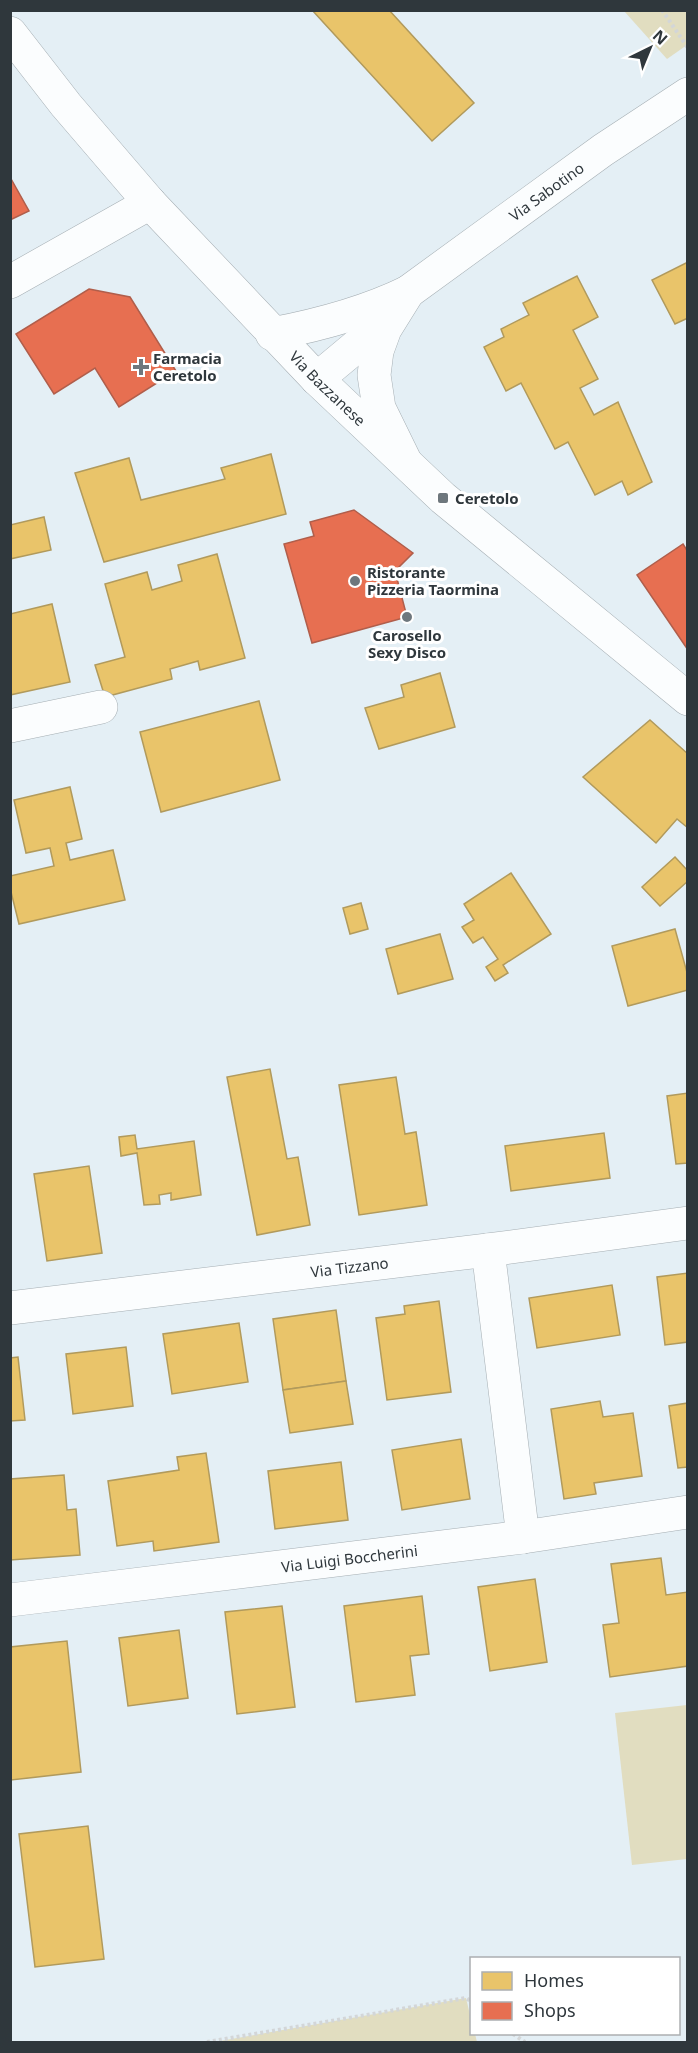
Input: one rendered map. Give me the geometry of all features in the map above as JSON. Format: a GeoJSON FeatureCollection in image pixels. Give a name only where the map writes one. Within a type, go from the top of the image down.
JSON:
{"type":"FeatureCollection","features":[{"type":"Feature","properties":{"kind":"street","name":"Via Bazzanese"},"geometry":{"type":"LineString","coordinates":[[10,33],[66,105],[150,203],[272,334],[443,498],[687,699]]}},
{"type":"Feature","properties":{"kind":"street","name":"Via Sabotino"},"geometry":{"type":"LineString","coordinates":[[401,304],[603,150],[687,94]]}},
{"type":"Feature","properties":{"kind":"street"},"geometry":{"type":"LineString","coordinates":[[10,282],[150,203]]}},
{"type":"Feature","properties":{"kind":"street"},"geometry":{"type":"LineString","coordinates":[[272,334],[317,326],[382,305],[401,304]]}},
{"type":"Feature","properties":{"kind":"street"},"geometry":{"type":"LineString","coordinates":[[317,378],[401,304]]}},
{"type":"Feature","properties":{"kind":"street"},"geometry":{"type":"LineString","coordinates":[[401,304],[385,328],[377,351],[374,375],[379,408],[406,463]]}},
{"type":"Feature","properties":{"kind":"street"},"geometry":{"type":"LineString","coordinates":[[10,726],[101,707]]}},
{"type":"Feature","properties":{"kind":"street","name":"Via Tizzano"},"geometry":{"type":"LineString","coordinates":[[10,1308],[488,1250],[687,1223]]}},
{"type":"Feature","properties":{"kind":"street"},"geometry":{"type":"LineString","coordinates":[[488,1250],[523,1536]]}},
{"type":"Feature","properties":{"kind":"street","name":"Via Luigi Boccherini"},"geometry":{"type":"LineString","coordinates":[[10,1600],[523,1536],[687,1512]]}},
{"type":"Feature","properties":{"kind":"path"},"geometry":{"type":"LineString","coordinates":[[662,10],[687,48]]}},
{"type":"Feature","properties":{"kind":"path"},"geometry":{"type":"LineString","coordinates":[[207,2043],[466,1998],[470,2001]]}},
{"type":"Feature","properties":{"kind":"shaded area"},"geometry":{"type":"Polygon","coordinates":[[[624,11],[687,11],[687,45],[667,59],[624,11]]]}},
{"type":"Feature","properties":{"kind":"shaded area"},"geometry":{"type":"Polygon","coordinates":[[[687,1705],[687,1859],[632,1865],[615,1713],[687,1705]]]}},
{"type":"Feature","properties":{"kind":"shaded area"},"geometry":{"type":"Polygon","coordinates":[[[466,1998],[470,2015],[470,2035],[475,2035],[477,2042],[214,2042],[466,1998]]]}},
{"type":"Feature","properties":{"kind":"building: Homes"},"geometry":{"type":"Polygon","coordinates":[[[312,10],[389,10],[474,103],[432,141],[312,10]]]}},
{"type":"Feature","properties":{"kind":"building: Homes"},"geometry":{"type":"Polygon","coordinates":[[[688,262],[688,318],[675,324],[652,280],[688,262]]]}},
{"type":"Feature","properties":{"kind":"building: Homes"},"geometry":{"type":"Polygon","coordinates":[[[577,276],[598,317],[573,330],[598,379],[580,388],[594,415],[618,402],[652,482],[628,495],[622,481],[595,495],[568,442],[555,449],[521,383],[506,391],[484,347],[504,337],[501,329],[529,315],[523,303],[577,276]]]}},
{"type":"Feature","properties":{"kind":"building: Homes"},"geometry":{"type":"Polygon","coordinates":[[[271,454],[286,514],[104,562],[75,473],[129,458],[141,500],[225,479],[221,468],[271,454]]]}},
{"type":"Feature","properties":{"kind":"building: Homes"},"geometry":{"type":"Polygon","coordinates":[[[44,517],[51,550],[10,559],[10,525],[44,517]]]}},
{"type":"Feature","properties":{"kind":"building: Homes"},"geometry":{"type":"Polygon","coordinates":[[[217,554],[245,658],[200,670],[198,661],[170,669],[172,679],[105,697],[95,665],[125,657],[105,584],[147,572],[152,590],[182,581],[178,565],[217,554]]]}},
{"type":"Feature","properties":{"kind":"building: Homes"},"geometry":{"type":"Polygon","coordinates":[[[52,604],[70,682],[10,695],[10,614],[52,604]]]}},
{"type":"Feature","properties":{"kind":"building: Homes"},"geometry":{"type":"Polygon","coordinates":[[[440,673],[455,727],[379,749],[365,708],[404,697],[401,685],[440,673]]]}},
{"type":"Feature","properties":{"kind":"building: Homes"},"geometry":{"type":"Polygon","coordinates":[[[259,701],[280,780],[161,812],[140,732],[259,701]]]}},
{"type":"Feature","properties":{"kind":"building: Homes"},"geometry":{"type":"Polygon","coordinates":[[[650,720],[688,754],[688,828],[677,819],[656,843],[583,777],[650,720]]]}},
{"type":"Feature","properties":{"kind":"building: Homes"},"geometry":{"type":"Polygon","coordinates":[[[70,787],[82,839],[66,843],[70,860],[113,850],[125,900],[19,924],[10,888],[10,876],[54,866],[50,848],[26,853],[14,800],[70,787]]]}},
{"type":"Feature","properties":{"kind":"building: Homes"},"geometry":{"type":"Polygon","coordinates":[[[675,857],[688,871],[688,881],[660,906],[642,887],[675,857]]]}},
{"type":"Feature","properties":{"kind":"building: Homes"},"geometry":{"type":"Polygon","coordinates":[[[511,873],[551,934],[503,965],[508,973],[495,981],[486,967],[498,959],[483,937],[473,943],[462,927],[474,920],[464,904],[511,873]]]}},
{"type":"Feature","properties":{"kind":"building: Homes"},"geometry":{"type":"Polygon","coordinates":[[[361,903],[368,929],[350,934],[343,908],[361,903]]]}},
{"type":"Feature","properties":{"kind":"building: Homes"},"geometry":{"type":"Polygon","coordinates":[[[675,929],[688,976],[688,990],[628,1006],[612,946],[675,929]]]}},
{"type":"Feature","properties":{"kind":"building: Homes"},"geometry":{"type":"Polygon","coordinates":[[[440,934],[453,979],[398,994],[386,949],[440,934]]]}},
{"type":"Feature","properties":{"kind":"building: Homes"},"geometry":{"type":"Polygon","coordinates":[[[270,1069],[287,1159],[298,1157],[310,1225],[257,1235],[227,1077],[270,1069]]]}},
{"type":"Feature","properties":{"kind":"building: Homes"},"geometry":{"type":"Polygon","coordinates":[[[396,1077],[405,1134],[416,1132],[427,1205],[359,1215],[339,1085],[396,1077]]]}},
{"type":"Feature","properties":{"kind":"building: Homes"},"geometry":{"type":"Polygon","coordinates":[[[688,1093],[688,1163],[676,1164],[667,1096],[688,1093]]]}},
{"type":"Feature","properties":{"kind":"building: Homes"},"geometry":{"type":"Polygon","coordinates":[[[604,1133],[610,1178],[511,1191],[505,1146],[604,1133]]]}},
{"type":"Feature","properties":{"kind":"building: Homes"},"geometry":{"type":"Polygon","coordinates":[[[135,1135],[137,1149],[194,1141],[201,1195],[171,1200],[171,1193],[159,1195],[160,1204],[144,1205],[137,1153],[121,1156],[119,1137],[135,1135]]]}},
{"type":"Feature","properties":{"kind":"building: Homes"},"geometry":{"type":"Polygon","coordinates":[[[89,1166],[102,1253],[47,1261],[34,1174],[89,1166]]]}},
{"type":"Feature","properties":{"kind":"building: Homes"},"geometry":{"type":"Polygon","coordinates":[[[688,1273],[688,1342],[665,1345],[657,1277],[688,1273]]]}},
{"type":"Feature","properties":{"kind":"building: Homes"},"geometry":{"type":"Polygon","coordinates":[[[612,1285],[620,1335],[537,1348],[529,1298],[612,1285]]]}},
{"type":"Feature","properties":{"kind":"building: Homes"},"geometry":{"type":"Polygon","coordinates":[[[439,1301],[451,1392],[387,1400],[376,1318],[405,1314],[404,1306],[439,1301]]]}},
{"type":"Feature","properties":{"kind":"building: Homes"},"geometry":{"type":"Polygon","coordinates":[[[336,1310],[346,1381],[283,1390],[273,1319],[336,1310]]]}},
{"type":"Feature","properties":{"kind":"building: Homes"},"geometry":{"type":"Polygon","coordinates":[[[239,1323],[248,1382],[172,1394],[163,1334],[239,1323]]]}},
{"type":"Feature","properties":{"kind":"building: Homes"},"geometry":{"type":"Polygon","coordinates":[[[126,1347],[133,1406],[73,1414],[66,1354],[126,1347]]]}},
{"type":"Feature","properties":{"kind":"building: Homes"},"geometry":{"type":"Polygon","coordinates":[[[18,1357],[25,1420],[10,1421],[10,1358],[18,1357]]]}},
{"type":"Feature","properties":{"kind":"building: Homes"},"geometry":{"type":"Polygon","coordinates":[[[346,1381],[353,1424],[290,1433],[283,1390],[346,1381]]]}},
{"type":"Feature","properties":{"kind":"building: Homes"},"geometry":{"type":"Polygon","coordinates":[[[600,1401],[603,1417],[633,1413],[642,1476],[594,1483],[596,1494],[564,1499],[551,1409],[600,1401]]]}},
{"type":"Feature","properties":{"kind":"building: Homes"},"geometry":{"type":"Polygon","coordinates":[[[688,1403],[688,1467],[678,1468],[669,1406],[688,1403]]]}},
{"type":"Feature","properties":{"kind":"building: Homes"},"geometry":{"type":"Polygon","coordinates":[[[461,1439],[470,1499],[402,1510],[392,1450],[461,1439]]]}},
{"type":"Feature","properties":{"kind":"building: Homes"},"geometry":{"type":"Polygon","coordinates":[[[206,1453],[219,1542],[154,1551],[153,1541],[117,1546],[108,1481],[179,1470],[177,1457],[206,1453]]]}},
{"type":"Feature","properties":{"kind":"building: Homes"},"geometry":{"type":"Polygon","coordinates":[[[341,1462],[348,1520],[275,1529],[268,1471],[341,1462]]]}},
{"type":"Feature","properties":{"kind":"building: Homes"},"geometry":{"type":"Polygon","coordinates":[[[64,1475],[67,1510],[76,1509],[80,1555],[10,1560],[10,1479],[64,1475]]]}},
{"type":"Feature","properties":{"kind":"building: Homes"},"geometry":{"type":"Polygon","coordinates":[[[661,1558],[666,1595],[688,1592],[688,1666],[610,1677],[603,1625],[619,1623],[611,1564],[661,1558]]]}},
{"type":"Feature","properties":{"kind":"building: Homes"},"geometry":{"type":"Polygon","coordinates":[[[535,1579],[547,1662],[490,1671],[478,1587],[535,1579]]]}},
{"type":"Feature","properties":{"kind":"building: Homes"},"geometry":{"type":"Polygon","coordinates":[[[422,1596],[429,1654],[410,1656],[415,1695],[356,1702],[344,1606],[422,1596]]]}},
{"type":"Feature","properties":{"kind":"building: Homes"},"geometry":{"type":"Polygon","coordinates":[[[282,1606],[295,1707],[237,1714],[225,1612],[282,1606]]]}},
{"type":"Feature","properties":{"kind":"building: Homes"},"geometry":{"type":"Polygon","coordinates":[[[179,1630],[188,1698],[128,1706],[119,1638],[179,1630]]]}},
{"type":"Feature","properties":{"kind":"building: Homes"},"geometry":{"type":"Polygon","coordinates":[[[67,1641],[81,1772],[11,1780],[10,1647],[67,1641]]]}},
{"type":"Feature","properties":{"kind":"building: Homes"},"geometry":{"type":"Polygon","coordinates":[[[88,1826],[104,1959],[35,1967],[19,1834],[88,1826]]]}},
{"type":"Feature","properties":{"kind":"building: Shops"},"geometry":{"type":"Polygon","coordinates":[[[10,177],[29,211],[10,220],[10,177]]]}},
{"type":"Feature","properties":{"kind":"building: Shops"},"geometry":{"type":"Polygon","coordinates":[[[89,289],[130,297],[176,371],[119,407],[95,368],[54,394],[16,334],[89,289]]]}},
{"type":"Feature","properties":{"kind":"building: Shops"},"geometry":{"type":"Polygon","coordinates":[[[354,510],[413,553],[395,571],[407,617],[312,643],[284,544],[314,536],[310,522],[354,510]]]}},
{"type":"Feature","properties":{"kind":"building: Shops"},"geometry":{"type":"Polygon","coordinates":[[[683,544],[688,552],[688,650],[637,575],[683,544]]]}},
{"type":"Feature","properties":{"kind":"place","name":"Farmacia Ceretolo"},"geometry":{"type":"Point","coordinates":[141,367]}},
{"type":"Feature","properties":{"kind":"place","name":"Ceretolo"},"geometry":{"type":"Point","coordinates":[443,498]}},
{"type":"Feature","properties":{"kind":"place","name":"Ristorante Pizzeria Taormina"},"geometry":{"type":"Point","coordinates":[355,581]}},
{"type":"Feature","properties":{"kind":"place","name":"Carosello Sexy Disco"},"geometry":{"type":"Point","coordinates":[407,617]}}]}
